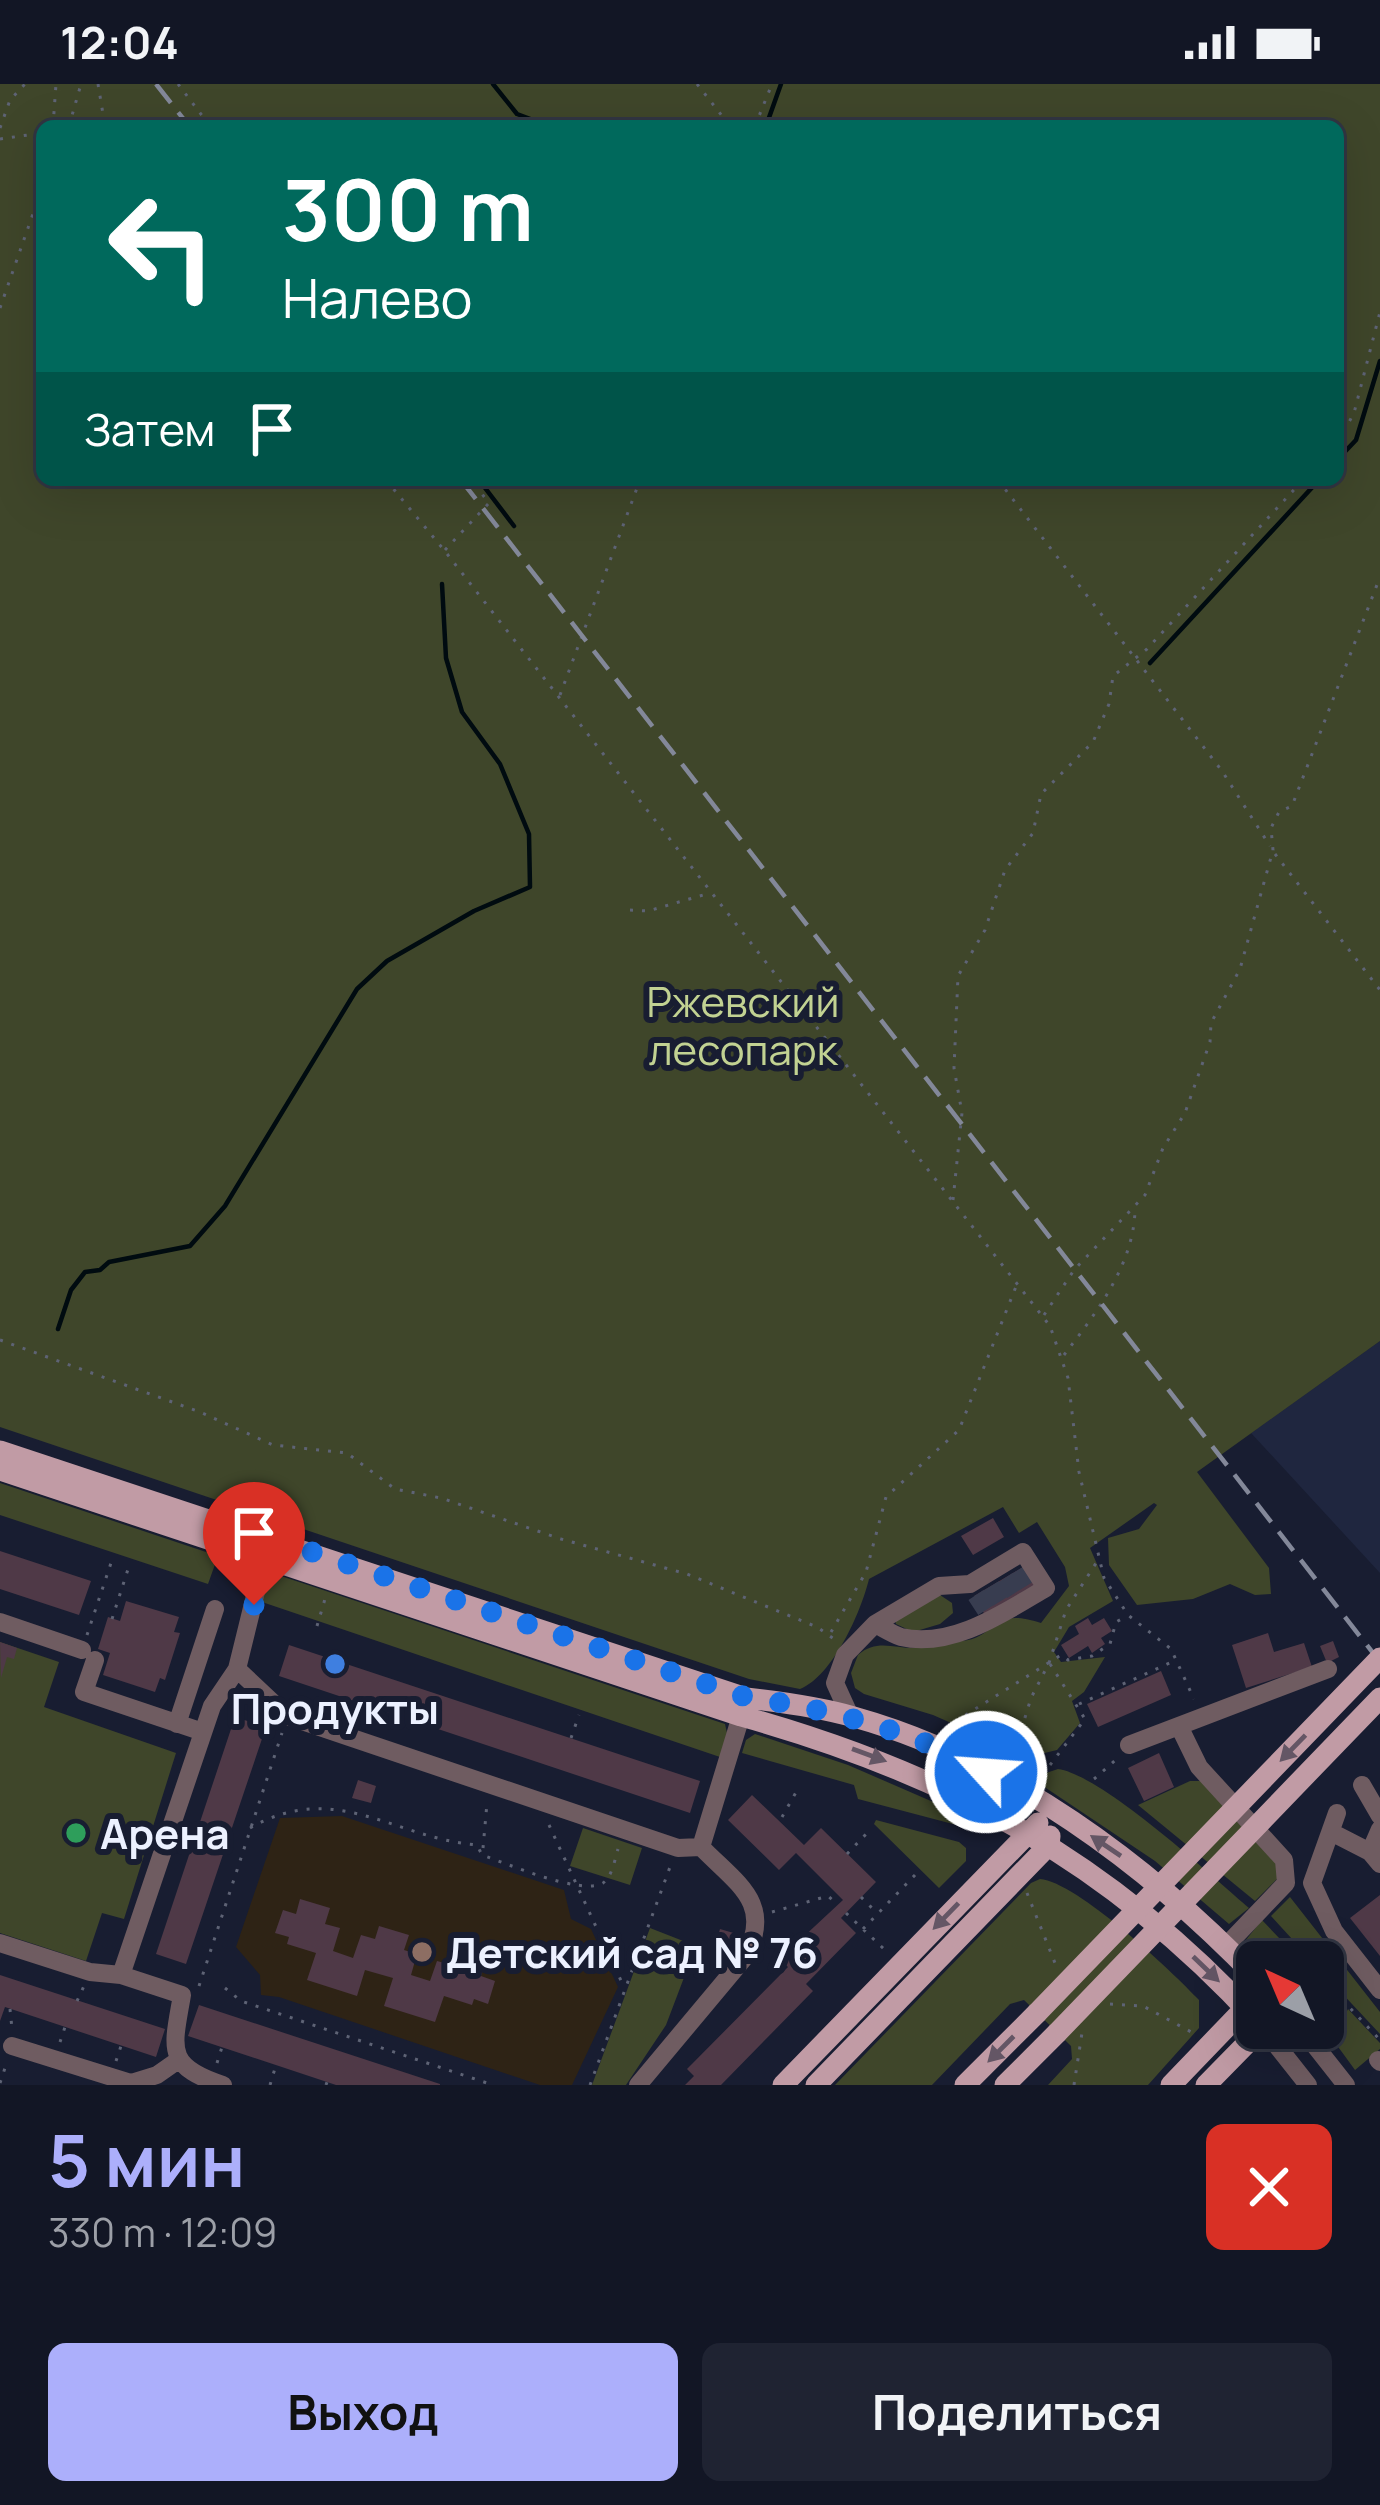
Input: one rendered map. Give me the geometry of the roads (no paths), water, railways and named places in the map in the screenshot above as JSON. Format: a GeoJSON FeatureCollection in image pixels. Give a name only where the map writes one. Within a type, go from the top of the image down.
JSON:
{"type":"FeatureCollection","features":[{"type":"Feature","properties":{"kind":"main road"},"geometry":{"type":"LineString","coordinates":[[0,1451],[741,1716],[892,1764],[947,1788],[1048,1845],[1154,1921],[1236,1998]]}},
{"type":"Feature","properties":{"kind":"main road"},"geometry":{"type":"LineString","coordinates":[[0,1470],[267,1547],[746,1697],[850,1716],[965,1760],[1118,1854],[1174,1897],[1236,1956]]}},
{"type":"Feature","properties":{"kind":"main road"},"geometry":{"type":"LineString","coordinates":[[965,2085],[1377,1661]]}},
{"type":"Feature","properties":{"kind":"main road"},"geometry":{"type":"LineString","coordinates":[[1005,2085],[1380,1698]]}},
{"type":"Feature","properties":{"kind":"main road"},"geometry":{"type":"LineString","coordinates":[[783,2085],[1027,1832],[1052,1812]]}},
{"type":"Feature","properties":{"kind":"main road"},"geometry":{"type":"LineString","coordinates":[[816,2085],[1048,1845],[1052,1812]]}},
{"type":"Feature","properties":{"kind":"main road"},"geometry":{"type":"LineString","coordinates":[[1171,2085],[1236,2034]]}},
{"type":"Feature","properties":{"kind":"main road"},"geometry":{"type":"LineString","coordinates":[[1206,2085],[1236,2046]]}},
{"type":"Feature","properties":{"kind":"street"},"geometry":{"type":"LineString","coordinates":[[121,1975],[212,1706],[237,1669],[267,1547]]}},
{"type":"Feature","properties":{"kind":"street"},"geometry":{"type":"LineString","coordinates":[[796,1704],[835,1683],[845,1655],[875,1624],[939,1586],[994,1577],[1023,1552],[1046,1588],[950,1635],[902,1637],[875,1624]]}},
{"type":"Feature","properties":{"kind":"street"},"geometry":{"type":"LineString","coordinates":[[176,1724],[215,1610]]}},
{"type":"Feature","properties":{"kind":"street"},"geometry":{"type":"LineString","coordinates":[[0,1622],[88,1655],[84,1692],[203,1732]]}},
{"type":"Feature","properties":{"kind":"street"},"geometry":{"type":"LineString","coordinates":[[237,1669],[287,1716],[677,1848],[701,1847],[749,1897],[758,1916],[756,1936],[745,1957],[638,2085]]}},
{"type":"Feature","properties":{"kind":"street"},"geometry":{"type":"LineString","coordinates":[[1129,1744],[1328,1669]]}},
{"type":"Feature","properties":{"kind":"street"},"geometry":{"type":"LineString","coordinates":[[835,1683],[850,1716]]}},
{"type":"Feature","properties":{"kind":"street"},"geometry":{"type":"LineString","coordinates":[[701,1847],[741,1716]]}},
{"type":"Feature","properties":{"kind":"street"},"geometry":{"type":"LineString","coordinates":[[1178,1726],[1199,1767],[1284,1860],[1286,1883]]}},
{"type":"Feature","properties":{"kind":"street"},"geometry":{"type":"LineString","coordinates":[[1362,1785],[1380,1816]]}},
{"type":"Feature","properties":{"kind":"street"},"geometry":{"type":"LineString","coordinates":[[1375,1858],[1334,1822],[1312,1883],[1334,1931],[1380,1990]]}},
{"type":"Feature","properties":{"kind":"street"},"geometry":{"type":"LineString","coordinates":[[1375,1858],[1380,1829]]}},
{"type":"Feature","properties":{"kind":"street"},"geometry":{"type":"LineString","coordinates":[[1226,1946],[1286,1883],[1312,1883]]}},
{"type":"Feature","properties":{"kind":"street"},"geometry":{"type":"LineString","coordinates":[[0,1943],[182,1995],[174,2043],[177,2060],[193,2076],[223,2085]]}},
{"type":"Feature","properties":{"kind":"street"},"geometry":{"type":"LineString","coordinates":[[12,2046],[131,2083],[157,2075],[177,2060]]}},
{"type":"Feature","properties":{"kind":"street"},"geometry":{"type":"LineString","coordinates":[[1281,2049],[1309,2085]]}},
{"type":"Feature","properties":{"kind":"street"},"geometry":{"type":"LineString","coordinates":[[1318,2049],[1346,2085]]}},
{"type":"Feature","properties":{"kind":"waterway"},"geometry":{"type":"LineString","coordinates":[[493,84],[517,114],[533,120]]}},
{"type":"Feature","properties":{"kind":"waterway"},"geometry":{"type":"LineString","coordinates":[[768,120],[781,84]]}},
{"type":"Feature","properties":{"kind":"waterway"},"geometry":{"type":"LineString","coordinates":[[1344,453],[1356,440],[1380,361]]}},
{"type":"Feature","properties":{"kind":"waterway"},"geometry":{"type":"LineString","coordinates":[[484,486],[514,526]]}},
{"type":"Feature","properties":{"kind":"waterway"},"geometry":{"type":"LineString","coordinates":[[1150,663],[1313,486]]}},
{"type":"Feature","properties":{"kind":"waterway"},"geometry":{"type":"LineString","coordinates":[[58,1329],[71,1290],[85,1272],[100,1270],[109,1262],[190,1246],[225,1206],[357,989],[387,961],[474,911],[530,887],[529,834],[500,764],[462,712],[446,658],[442,584]]}},
{"type":"Feature","properties":{"kind":"tunnel"},"geometry":{"type":"LineString","coordinates":[[1018,1570],[1031,1591]]}},
{"type":"Feature","properties":{"kind":"tunnel"},"geometry":{"type":"LineString","coordinates":[[1005,1578],[1018,1598]]}},
{"type":"Feature","properties":{"kind":"tunnel"},"geometry":{"type":"LineString","coordinates":[[991,1586],[1004,1607]]}},
{"type":"Feature","properties":{"kind":"tunnel"},"geometry":{"type":"LineString","coordinates":[[976,1595],[989,1615]]}},
{"type":"Feature","properties":{"kind":"railway"},"geometry":{"type":"LineString","coordinates":[[156,84],[184,120]]}},
{"type":"Feature","properties":{"kind":"railway"},"geometry":{"type":"LineString","coordinates":[[466,486],[1380,1662]]}},
{"type":"Feature","properties":{"kind":"place","name":"Продукты"},"geometry":{"type":"Point","coordinates":[335,1664]}},
{"type":"Feature","properties":{"kind":"place","name":"Арена"},"geometry":{"type":"Point","coordinates":[76,1833]}},
{"type":"Feature","properties":{"kind":"place","name":"Детский сад № 76"},"geometry":{"type":"Point","coordinates":[422,1952]}},
{"type":"Feature","properties":{"kind":"park label","name":"Ржевский лесопарк"},"geometry":{"type":"Point","coordinates":[743,1025]}}]}
